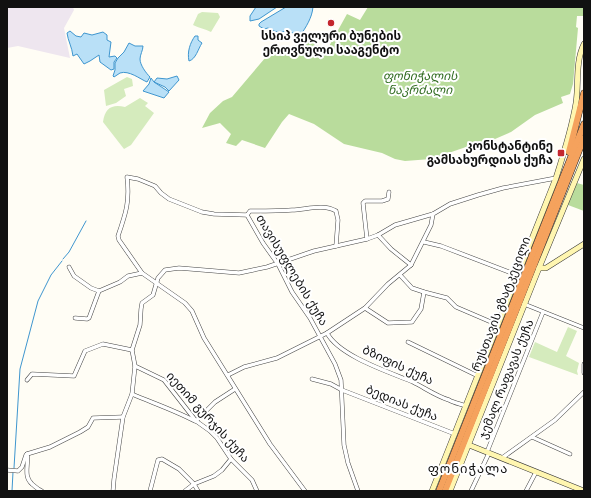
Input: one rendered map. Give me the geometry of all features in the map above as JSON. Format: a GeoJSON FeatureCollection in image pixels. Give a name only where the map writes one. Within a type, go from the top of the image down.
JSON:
{"type":"FeatureCollection","features":[{"type":"Feature","properties":{"kind":"highway"},"geometry":{"type":"LineString","coordinates":[[558,180],[584,93]]}},
{"type":"Feature","properties":{"kind":"highway","name":"რუსთავის გზატკეცილი"},"geometry":{"type":"LineString","coordinates":[[439,491],[472,409],[558,180],[584,124]]}},
{"type":"Feature","properties":{"kind":"highway","name":"რუსთავის გზატკეცილი"},"geometry":{"type":"LineString","coordinates":[[445,491],[584,138]]}},
{"type":"Feature","properties":{"kind":"highway"},"geometry":{"type":"LineString","coordinates":[[568,179],[584,149]]}},
{"type":"Feature","properties":{"kind":"street"},"geometry":{"type":"LineString","coordinates":[[432,491],[518,275],[558,180],[576,104],[580,55],[584,44]]}},
{"type":"Feature","properties":{"kind":"street"},"geometry":{"type":"LineString","coordinates":[[450,491],[524,304],[584,159]]}},
{"type":"Feature","properties":{"kind":"street","name":"თავისუფლების ქუჩა"},"geometry":{"type":"LineString","coordinates":[[142,273],[119,240],[118,236],[128,202],[129,192],[127,177],[155,186],[161,193],[169,198],[202,212],[247,215],[310,318],[335,364],[341,380],[344,445],[348,463],[358,491]]}},
{"type":"Feature","properties":{"kind":"street"},"geometry":{"type":"LineString","coordinates":[[114,491],[114,479],[123,417],[132,394],[135,366],[132,350],[140,325],[142,303],[153,295],[161,274],[168,269],[179,268],[239,273],[278,264],[314,251],[367,239],[396,225],[433,214],[450,204],[503,188],[558,180]]}},
{"type":"Feature","properties":{"kind":"street"},"geometry":{"type":"LineString","coordinates":[[367,239],[363,204],[365,200],[382,201],[388,199],[389,192]]}},
{"type":"Feature","properties":{"kind":"street"},"geometry":{"type":"LineString","coordinates":[[247,215],[250,210],[332,209],[336,211],[338,220],[336,246]]}},
{"type":"Feature","properties":{"kind":"street"},"geometry":{"type":"LineString","coordinates":[[228,375],[244,367],[277,358],[327,333],[366,308],[388,284],[411,265],[424,242],[431,225],[433,214]]}},
{"type":"Feature","properties":{"kind":"street"},"geometry":{"type":"LineString","coordinates":[[378,235],[391,249],[411,265]]}},
{"type":"Feature","properties":{"kind":"street"},"geometry":{"type":"LineString","coordinates":[[424,242],[441,246],[518,275]]}},
{"type":"Feature","properties":{"kind":"street"},"geometry":{"type":"LineString","coordinates":[[539,268],[546,268],[584,244]]}},
{"type":"Feature","properties":{"kind":"street"},"geometry":{"type":"LineString","coordinates":[[69,267],[74,276],[91,288],[99,291],[120,282],[128,276],[142,273],[185,303],[192,311],[204,338],[270,444],[306,491]]}},
{"type":"Feature","properties":{"kind":"street"},"geometry":{"type":"LineString","coordinates":[[400,275],[412,288],[447,298],[456,307],[498,325]]}},
{"type":"Feature","properties":{"kind":"street"},"geometry":{"type":"LineString","coordinates":[[75,318],[89,318],[99,291]]}},
{"type":"Feature","properties":{"kind":"street"},"geometry":{"type":"LineString","coordinates":[[366,308],[388,323],[412,322],[421,309],[424,292]]}},
{"type":"Feature","properties":{"kind":"street"},"geometry":{"type":"LineString","coordinates":[[524,304],[584,328]]}},
{"type":"Feature","properties":{"kind":"street","name":"ჯემალ რაფავას ქუჩა"},"geometry":{"type":"LineString","coordinates":[[471,491],[488,453],[543,312]]}},
{"type":"Feature","properties":{"kind":"street","name":"ბზიფის ქუჩა"},"geometry":{"type":"LineString","coordinates":[[327,333],[336,345],[351,354],[448,400],[466,406]]}},
{"type":"Feature","properties":{"kind":"street"},"geometry":{"type":"LineString","coordinates":[[408,342],[478,376]]}},
{"type":"Feature","properties":{"kind":"street"},"geometry":{"type":"LineString","coordinates":[[27,380],[32,374],[74,376],[85,351],[103,344],[132,350]]}},
{"type":"Feature","properties":{"kind":"street"},"geometry":{"type":"LineString","coordinates":[[584,364],[584,373]]}},
{"type":"Feature","properties":{"kind":"street","name":"იეთიმ გურჯის ქუჩა"},"geometry":{"type":"LineString","coordinates":[[135,366],[164,380],[196,421],[210,431],[252,480],[257,491]]}},
{"type":"Feature","properties":{"kind":"street","name":"ბედიას ქუჩა"},"geometry":{"type":"LineString","coordinates":[[312,379],[331,384],[342,390],[455,434]]}},
{"type":"Feature","properties":{"kind":"street"},"geometry":{"type":"LineString","coordinates":[[132,394],[196,421],[215,402],[235,389]]}},
{"type":"Feature","properties":{"kind":"street"},"geometry":{"type":"LineString","coordinates":[[502,458],[555,420],[584,392]]}},
{"type":"Feature","properties":{"kind":"street"},"geometry":{"type":"LineString","coordinates":[[27,454],[50,447],[80,432],[88,427],[93,418],[123,417]]}},
{"type":"Feature","properties":{"kind":"street"},"geometry":{"type":"LineString","coordinates":[[532,437],[570,454]]}},
{"type":"Feature","properties":{"kind":"street"},"geometry":{"type":"LineString","coordinates":[[469,445],[582,490]]}},
{"type":"Feature","properties":{"kind":"street"},"geometry":{"type":"LineString","coordinates":[[7,470],[18,471],[22,467],[27,454]]}},
{"type":"Feature","properties":{"kind":"street"},"geometry":{"type":"LineString","coordinates":[[27,454],[28,459],[26,476],[28,481],[37,489],[42,491]]}},
{"type":"Feature","properties":{"kind":"street"},"geometry":{"type":"LineString","coordinates":[[184,491],[194,484],[214,476],[222,470],[232,458]]}},
{"type":"Feature","properties":{"kind":"street"},"geometry":{"type":"LineString","coordinates":[[150,491],[158,460],[162,459],[179,469],[194,484],[198,491]]}},
{"type":"Feature","properties":{"kind":"street"},"geometry":{"type":"LineString","coordinates":[[526,491],[536,472]]}},
{"type":"Feature","properties":{"kind":"shaded area"},"geometry":{"type":"Polygon","coordinates":[[[7,7],[73,7],[74,10],[64,28],[70,58],[18,46],[7,48],[7,7]]]}},
{"type":"Feature","properties":{"kind":"green space","name":"ფონიჭალის ნაკრძალი"},"geometry":{"type":"Polygon","coordinates":[[[368,7],[584,7],[584,16],[577,16],[576,27],[578,28],[573,84],[570,94],[561,97],[563,103],[535,115],[511,132],[495,139],[431,159],[405,161],[395,159],[382,153],[344,144],[314,124],[289,114],[265,148],[242,140],[236,146],[226,143],[231,134],[220,123],[202,128],[210,113],[223,101],[232,97],[271,51],[287,48],[308,40],[327,50],[347,14],[360,20],[368,7]]]}},
{"type":"Feature","properties":{"kind":"green space"},"geometry":{"type":"Polygon","coordinates":[[[202,12],[218,13],[220,17],[211,32],[193,25],[198,14],[202,12]]]}},
{"type":"Feature","properties":{"kind":"green space"},"geometry":{"type":"Polygon","coordinates":[[[127,77],[132,79],[133,86],[124,89],[126,96],[116,103],[106,106],[104,90],[127,77]]]}},
{"type":"Feature","properties":{"kind":"green space"},"geometry":{"type":"Polygon","coordinates":[[[140,98],[148,103],[145,106],[154,113],[131,145],[124,149],[103,122],[105,113],[110,108],[116,106],[125,107],[140,98]]]}},
{"type":"Feature","properties":{"kind":"green space"},"geometry":{"type":"Polygon","coordinates":[[[577,183],[584,185],[584,211],[568,205],[577,183]]]}},
{"type":"Feature","properties":{"kind":"green space"},"geometry":{"type":"Polygon","coordinates":[[[568,327],[577,331],[566,356],[579,363],[577,371],[578,375],[529,357],[535,342],[557,352],[568,327]]]}},
{"type":"Feature","properties":{"kind":"water"},"geometry":{"type":"Polygon","coordinates":[[[256,7],[277,7],[259,19],[250,21],[250,16],[256,7]]]}},
{"type":"Feature","properties":{"kind":"water"},"geometry":{"type":"Polygon","coordinates":[[[286,7],[313,7],[310,19],[300,36],[290,32],[277,32],[268,28],[264,29],[259,26],[261,22],[286,7]]]}},
{"type":"Feature","properties":{"kind":"water"},"geometry":{"type":"Polygon","coordinates":[[[70,31],[76,36],[81,37],[84,33],[92,35],[103,32],[107,35],[107,40],[111,42],[109,57],[115,56],[117,58],[114,62],[114,69],[111,70],[100,62],[99,55],[84,64],[77,54],[73,56],[67,33],[70,31]]]}},
{"type":"Feature","properties":{"kind":"water"},"geometry":{"type":"Polygon","coordinates":[[[195,36],[198,36],[198,40],[202,43],[195,56],[189,61],[189,48],[195,36]]]}},
{"type":"Feature","properties":{"kind":"water"},"geometry":{"type":"Polygon","coordinates":[[[129,43],[135,46],[143,46],[140,61],[150,77],[147,82],[134,75],[123,72],[114,77],[113,76],[115,63],[129,43]]]}},
{"type":"Feature","properties":{"kind":"water"},"geometry":{"type":"Polygon","coordinates":[[[177,76],[179,80],[169,91],[165,87],[154,82],[157,78],[167,79],[177,76]]]}},
{"type":"Feature","properties":{"kind":"water"},"geometry":{"type":"Polygon","coordinates":[[[151,78],[154,82],[169,92],[164,98],[143,91],[149,84],[151,78]]]}},
{"type":"Feature","properties":{"kind":"waterway"},"geometry":{"type":"LineString","coordinates":[[63,259],[69,252],[86,221]]}},
{"type":"Feature","properties":{"kind":"waterway"},"geometry":{"type":"LineString","coordinates":[[14,468],[20,369],[38,301],[51,275],[62,261]]}},
{"type":"Feature","properties":{"kind":"waterway"},"geometry":{"type":"LineString","coordinates":[[12,491],[13,472]]}},
{"type":"Feature","properties":{"kind":"place","name":"სსიპ ველური ბუნების ეროვნული სააგენტო"},"geometry":{"type":"Point","coordinates":[331,23]}},
{"type":"Feature","properties":{"kind":"place","name":"კონსტანტინე გამსახურდიას ქუჩა"},"geometry":{"type":"Point","coordinates":[561,153]}},
{"type":"Feature","properties":{"kind":"district","name":"ფონიჭალა"},"geometry":{"type":"Point","coordinates":[468,468]}}]}
